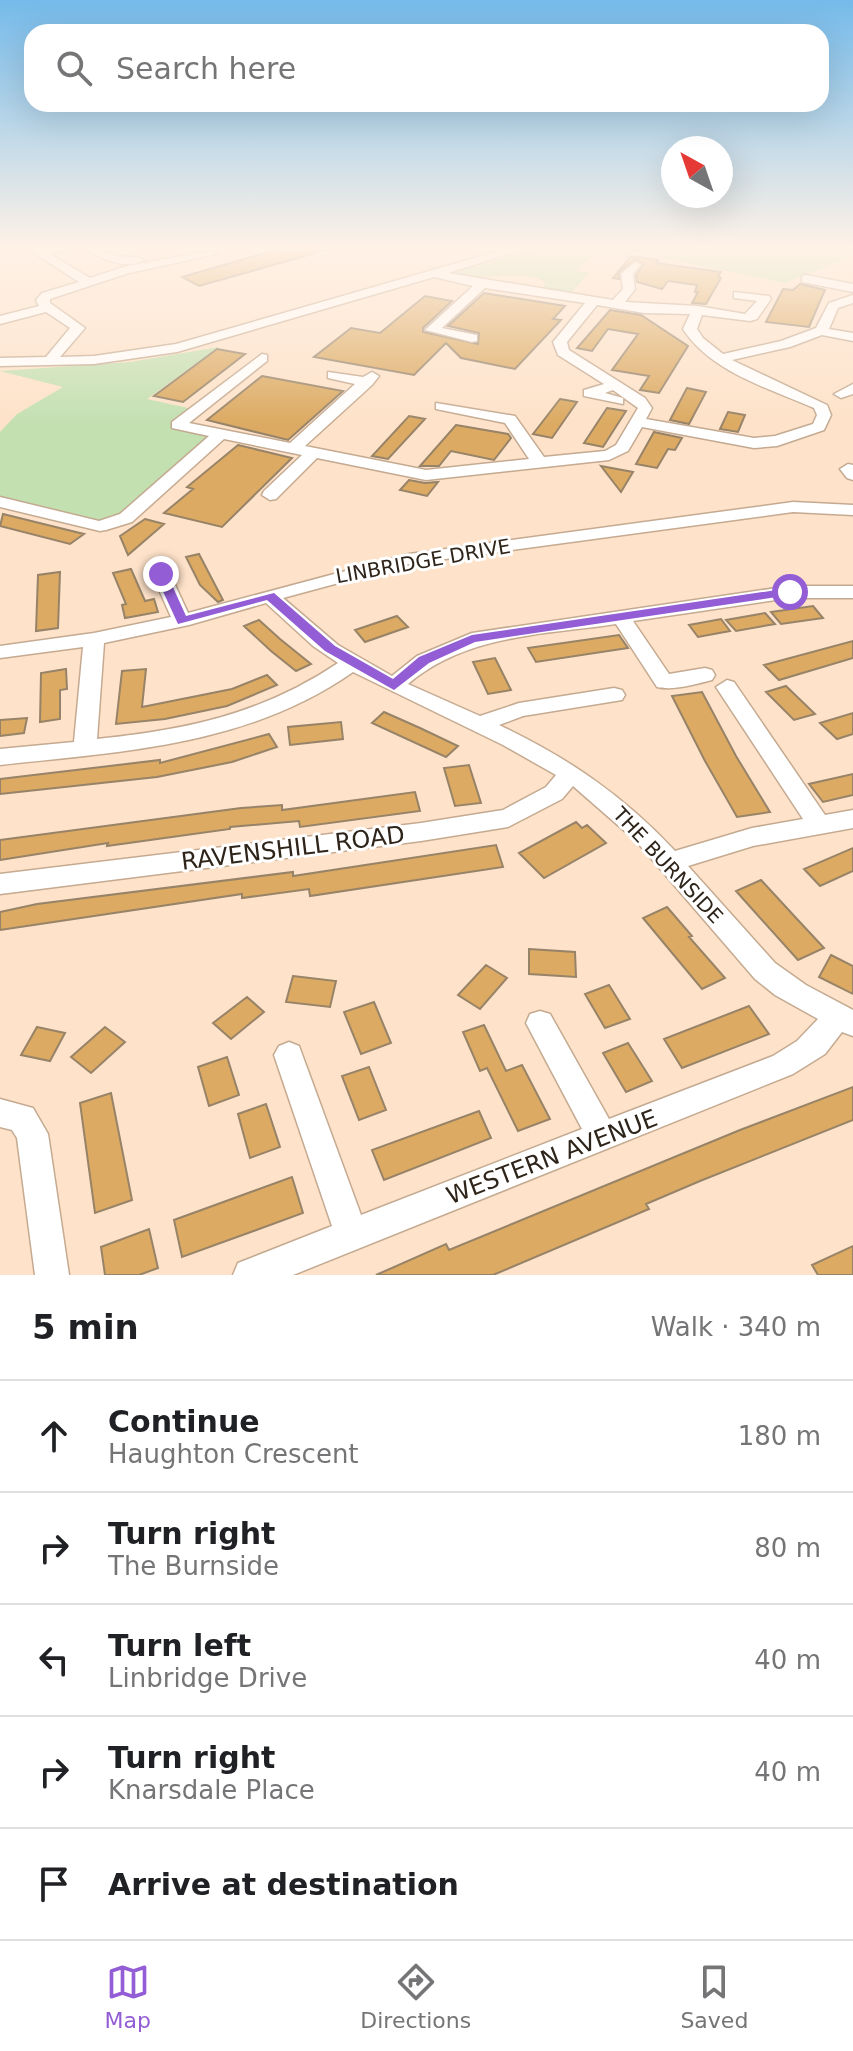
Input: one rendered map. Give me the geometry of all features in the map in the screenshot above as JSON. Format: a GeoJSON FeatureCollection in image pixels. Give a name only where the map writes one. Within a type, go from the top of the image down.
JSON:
{"type":"FeatureCollection","features":[{"type":"Feature","properties":{"kind":"street"},"geometry":{"type":"LineString","coordinates":[[0,310],[29,306]]}},
{"type":"Feature","properties":{"kind":"street"},"geometry":{"type":"LineString","coordinates":[[0,320],[38,306]]}},
{"type":"Feature","properties":{"kind":"street"},"geometry":{"type":"LineString","coordinates":[[48,306],[78,328],[62,343],[52,359]]}},
{"type":"Feature","properties":{"kind":"street"},"geometry":{"type":"LineString","coordinates":[[0,362],[130,356],[177,348],[320,306]]}},
{"type":"Feature","properties":{"kind":"street"},"geometry":{"type":"LineString","coordinates":[[455,306],[432,330],[472,338]]}},
{"type":"Feature","properties":{"kind":"street"},"geometry":{"type":"LineString","coordinates":[[262,358],[177,425],[426,475],[609,455],[622,448],[645,408],[617,393],[563,352],[560,342],[590,306]]}},
{"type":"Feature","properties":{"kind":"street"},"geometry":{"type":"LineString","coordinates":[[637,306],[698,310],[745,318],[752,316],[760,306]]}},
{"type":"Feature","properties":{"kind":"street"},"geometry":{"type":"LineString","coordinates":[[821,331],[834,306]]}},
{"type":"Feature","properties":{"kind":"street"},"geometry":{"type":"LineString","coordinates":[[638,422],[754,443],[777,441],[819,427],[824,415],[820,405],[722,358],[694,338],[690,329],[698,310]]}},
{"type":"Feature","properties":{"kind":"street"},"geometry":{"type":"LineString","coordinates":[[722,358],[785,344],[821,331],[853,337]]}},
{"type":"Feature","properties":{"kind":"street"},"geometry":{"type":"LineString","coordinates":[[0,355],[52,359]]}},
{"type":"Feature","properties":{"kind":"street"},"geometry":{"type":"LineString","coordinates":[[294,448],[369,379],[333,375]]}},
{"type":"Feature","properties":{"kind":"street"},"geometry":{"type":"LineString","coordinates":[[441,406],[510,419],[540,463]]}},
{"type":"Feature","properties":{"kind":"street"},"geometry":{"type":"LineString","coordinates":[[0,502],[100,526],[113,523],[126,518],[221,434]]}},
{"type":"Feature","properties":{"kind":"street"},"geometry":{"type":"LineString","coordinates":[[270,495],[314,452]]}},
{"type":"Feature","properties":{"kind":"street","name":"LINBRIDGE DRIVE"},"geometry":{"type":"LineString","coordinates":[[0,652],[94,639],[182,621],[364,568],[466,550],[793,507],[853,510]]}},
{"type":"Feature","properties":{"kind":"street"},"geometry":{"type":"LineString","coordinates":[[161,574],[182,621]]}},
{"type":"Feature","properties":{"kind":"street"},"geometry":{"type":"LineString","coordinates":[[394,685],[424,660],[472,639],[790,592],[853,592]]}},
{"type":"Feature","properties":{"kind":"street","name":"THE BURNSIDE"},"geometry":{"type":"LineString","coordinates":[[270,596],[352,663],[481,724],[571,773],[632,822],[767,973],[845,1020]]}},
{"type":"Feature","properties":{"kind":"street"},"geometry":{"type":"LineString","coordinates":[[621,617],[664,682],[705,675]]}},
{"type":"Feature","properties":{"kind":"street"},"geometry":{"type":"LineString","coordinates":[[85,747],[94,639]]}},
{"type":"Feature","properties":{"kind":"street"},"geometry":{"type":"LineString","coordinates":[[0,757],[135,742],[222,726],[294,700],[352,663]]}},
{"type":"Feature","properties":{"kind":"street"},"geometry":{"type":"LineString","coordinates":[[727,687],[820,826]]}},
{"type":"Feature","properties":{"kind":"street"},"geometry":{"type":"LineString","coordinates":[[481,724],[519,710],[614,695]]}},
{"type":"Feature","properties":{"kind":"street","name":"RAVENSHILL ROAD"},"geometry":{"type":"LineString","coordinates":[[0,884],[421,832],[508,818],[554,793],[571,773]]}},
{"type":"Feature","properties":{"kind":"street"},"geometry":{"type":"LineString","coordinates":[[668,863],[752,837],[853,819]]}},
{"type":"Feature","properties":{"kind":"street","name":"WESTERN AVENUE"},"geometry":{"type":"LineString","coordinates":[[250,1275],[783,1065],[808,1052],[845,1020]]}},
{"type":"Feature","properties":{"kind":"street"},"geometry":{"type":"LineString","coordinates":[[540,1023],[603,1138]]}},
{"type":"Feature","properties":{"kind":"street"},"geometry":{"type":"LineString","coordinates":[[289,1055],[352,1235]]}},
{"type":"Feature","properties":{"kind":"street"},"geometry":{"type":"LineString","coordinates":[[0,1113],[22,1118],[32,1134],[52,1275]]}},
{"type":"Feature","properties":{"kind":"green space"},"geometry":{"type":"Polygon","coordinates":[[[219,347],[147,399],[193,409],[171,426],[210,435],[123,515],[101,522],[0,497],[0,432],[17,414],[63,387],[0,371],[130,362],[219,347]]]}},
{"type":"Feature","properties":{"kind":"building"},"geometry":{"type":"Polygon","coordinates":[[[413,306],[447,306],[423,328],[423,332],[478,344],[479,333],[448,326],[470,306],[565,306],[553,319],[561,320],[515,369],[461,358],[446,343],[414,375],[314,357],[351,328],[380,333],[413,306]]]}},
{"type":"Feature","properties":{"kind":"building"},"geometry":{"type":"Polygon","coordinates":[[[774,306],[818,306],[809,327],[766,322],[774,306]]]}},
{"type":"Feature","properties":{"kind":"building"},"geometry":{"type":"Polygon","coordinates":[[[610,310],[641,315],[688,346],[659,393],[640,390],[649,376],[612,370],[638,334],[608,329],[592,351],[577,348],[610,310]]]}},
{"type":"Feature","properties":{"kind":"building"},"geometry":{"type":"Polygon","coordinates":[[[217,349],[245,354],[183,402],[154,396],[217,349]]]}},
{"type":"Feature","properties":{"kind":"building"},"geometry":{"type":"Polygon","coordinates":[[[262,376],[343,391],[288,440],[207,420],[262,376]]]}},
{"type":"Feature","properties":{"kind":"building"},"geometry":{"type":"Polygon","coordinates":[[[687,388],[706,392],[689,424],[670,420],[687,388]]]}},
{"type":"Feature","properties":{"kind":"building"},"geometry":{"type":"Polygon","coordinates":[[[560,399],[577,402],[552,438],[533,434],[560,399]]]}},
{"type":"Feature","properties":{"kind":"building"},"geometry":{"type":"Polygon","coordinates":[[[607,408],[626,411],[603,447],[584,443],[607,408]]]}},
{"type":"Feature","properties":{"kind":"building"},"geometry":{"type":"Polygon","coordinates":[[[728,412],[745,415],[738,432],[720,429],[728,412]]]}},
{"type":"Feature","properties":{"kind":"building"},"geometry":{"type":"Polygon","coordinates":[[[409,416],[425,419],[388,459],[372,456],[409,416]]]}},
{"type":"Feature","properties":{"kind":"building"},"geometry":{"type":"Polygon","coordinates":[[[456,425],[508,434],[511,438],[494,460],[451,451],[439,466],[420,466],[456,425]]]}},
{"type":"Feature","properties":{"kind":"building"},"geometry":{"type":"Polygon","coordinates":[[[654,432],[682,438],[675,450],[668,449],[657,468],[636,464],[654,432]]]}},
{"type":"Feature","properties":{"kind":"building"},"geometry":{"type":"Polygon","coordinates":[[[238,445],[292,458],[222,527],[164,513],[193,489],[187,487],[238,445]]]}},
{"type":"Feature","properties":{"kind":"building"},"geometry":{"type":"Polygon","coordinates":[[[601,466],[633,472],[621,492],[601,466]]]}},
{"type":"Feature","properties":{"kind":"building"},"geometry":{"type":"Polygon","coordinates":[[[409,480],[438,482],[427,496],[400,490],[409,480]]]}},
{"type":"Feature","properties":{"kind":"building"},"geometry":{"type":"Polygon","coordinates":[[[3,514],[84,534],[70,544],[0,526],[3,514]]]}},
{"type":"Feature","properties":{"kind":"building"},"geometry":{"type":"Polygon","coordinates":[[[145,519],[164,524],[128,555],[120,536],[145,519]]]}},
{"type":"Feature","properties":{"kind":"building"},"geometry":{"type":"Polygon","coordinates":[[[199,554],[223,600],[218,602],[200,585],[186,557],[199,554]]]}},
{"type":"Feature","properties":{"kind":"building"},"geometry":{"type":"Polygon","coordinates":[[[131,569],[145,601],[154,599],[158,612],[125,618],[122,605],[126,604],[113,573],[131,569]]]}},
{"type":"Feature","properties":{"kind":"building"},"geometry":{"type":"Polygon","coordinates":[[[60,572],[58,628],[36,631],[38,575],[60,572]]]}},
{"type":"Feature","properties":{"kind":"building"},"geometry":{"type":"Polygon","coordinates":[[[813,606],[823,618],[781,624],[771,612],[813,606]]]}},
{"type":"Feature","properties":{"kind":"building"},"geometry":{"type":"Polygon","coordinates":[[[765,613],[775,624],[736,631],[726,620],[765,613]]]}},
{"type":"Feature","properties":{"kind":"building"},"geometry":{"type":"Polygon","coordinates":[[[397,616],[408,627],[365,642],[355,630],[397,616]]]}},
{"type":"Feature","properties":{"kind":"building"},"geometry":{"type":"Polygon","coordinates":[[[721,619],[730,631],[698,637],[689,625],[721,619]]]}},
{"type":"Feature","properties":{"kind":"building"},"geometry":{"type":"Polygon","coordinates":[[[259,620],[311,664],[296,671],[244,626],[259,620]]]}},
{"type":"Feature","properties":{"kind":"building"},"geometry":{"type":"Polygon","coordinates":[[[619,635],[628,648],[536,662],[528,648],[619,635]]]}},
{"type":"Feature","properties":{"kind":"building"},"geometry":{"type":"Polygon","coordinates":[[[853,641],[853,658],[779,680],[764,665],[853,641]]]}},
{"type":"Feature","properties":{"kind":"building"},"geometry":{"type":"Polygon","coordinates":[[[495,658],[511,690],[488,694],[473,662],[495,658]]]}},
{"type":"Feature","properties":{"kind":"building"},"geometry":{"type":"Polygon","coordinates":[[[66,669],[67,689],[60,690],[60,719],[40,722],[41,673],[66,669]]]}},
{"type":"Feature","properties":{"kind":"building"},"geometry":{"type":"Polygon","coordinates":[[[146,669],[142,707],[232,689],[267,675],[277,685],[227,706],[165,719],[116,724],[122,671],[146,669]]]}},
{"type":"Feature","properties":{"kind":"building"},"geometry":{"type":"Polygon","coordinates":[[[786,686],[815,714],[794,720],[766,692],[786,686]]]}},
{"type":"Feature","properties":{"kind":"building"},"geometry":{"type":"Polygon","coordinates":[[[702,692],[770,812],[737,817],[705,761],[672,696],[702,692]]]}},
{"type":"Feature","properties":{"kind":"building"},"geometry":{"type":"Polygon","coordinates":[[[384,712],[458,746],[446,757],[372,723],[384,712]]]}},
{"type":"Feature","properties":{"kind":"building"},"geometry":{"type":"Polygon","coordinates":[[[853,713],[853,734],[837,739],[820,723],[853,713]]]}},
{"type":"Feature","properties":{"kind":"building"},"geometry":{"type":"Polygon","coordinates":[[[27,718],[24,733],[0,736],[0,720],[27,718]]]}},
{"type":"Feature","properties":{"kind":"building"},"geometry":{"type":"Polygon","coordinates":[[[341,722],[343,739],[290,745],[288,727],[341,722]]]}},
{"type":"Feature","properties":{"kind":"building"},"geometry":{"type":"Polygon","coordinates":[[[269,734],[277,747],[232,762],[157,777],[0,794],[0,779],[160,760],[160,763],[269,734]]]}},
{"type":"Feature","properties":{"kind":"building"},"geometry":{"type":"Polygon","coordinates":[[[469,765],[481,803],[455,806],[444,768],[469,765]]]}},
{"type":"Feature","properties":{"kind":"building"},"geometry":{"type":"Polygon","coordinates":[[[853,774],[853,795],[823,802],[809,784],[853,774]]]}},
{"type":"Feature","properties":{"kind":"building"},"geometry":{"type":"Polygon","coordinates":[[[415,792],[420,811],[300,827],[299,821],[230,827],[0,860],[0,840],[241,808],[282,805],[282,810],[415,792]]]}},
{"type":"Feature","properties":{"kind":"building"},"geometry":{"type":"Polygon","coordinates":[[[576,822],[582,828],[587,825],[606,843],[544,878],[519,853],[576,822]]]}},
{"type":"Feature","properties":{"kind":"building"},"geometry":{"type":"Polygon","coordinates":[[[496,845],[503,867],[310,896],[309,889],[242,898],[242,894],[0,930],[0,912],[37,904],[293,872],[293,876],[496,845]]]}},
{"type":"Feature","properties":{"kind":"building"},"geometry":{"type":"Polygon","coordinates":[[[853,848],[853,871],[820,886],[804,869],[853,848]]]}},
{"type":"Feature","properties":{"kind":"building"},"geometry":{"type":"Polygon","coordinates":[[[761,880],[824,948],[798,960],[736,891],[761,880]]]}},
{"type":"Feature","properties":{"kind":"building"},"geometry":{"type":"Polygon","coordinates":[[[667,907],[725,978],[702,989],[643,918],[667,907]]]}},
{"type":"Feature","properties":{"kind":"building"},"geometry":{"type":"Polygon","coordinates":[[[529,949],[575,952],[576,977],[529,974],[529,949]]]}},
{"type":"Feature","properties":{"kind":"building"},"geometry":{"type":"Polygon","coordinates":[[[831,955],[853,966],[853,994],[819,977],[831,955]]]}},
{"type":"Feature","properties":{"kind":"building"},"geometry":{"type":"Polygon","coordinates":[[[486,965],[507,978],[480,1009],[458,995],[486,965]]]}},
{"type":"Feature","properties":{"kind":"building"},"geometry":{"type":"Polygon","coordinates":[[[293,976],[336,981],[330,1007],[286,1002],[293,976]]]}},
{"type":"Feature","properties":{"kind":"building"},"geometry":{"type":"Polygon","coordinates":[[[609,985],[630,1019],[605,1028],[585,994],[609,985]]]}},
{"type":"Feature","properties":{"kind":"building"},"geometry":{"type":"Polygon","coordinates":[[[247,997],[264,1012],[231,1039],[213,1023],[247,997]]]}},
{"type":"Feature","properties":{"kind":"building"},"geometry":{"type":"Polygon","coordinates":[[[374,1002],[391,1043],[361,1054],[344,1012],[374,1002]]]}},
{"type":"Feature","properties":{"kind":"building"},"geometry":{"type":"Polygon","coordinates":[[[749,1006],[769,1034],[682,1068],[664,1039],[749,1006]]]}},
{"type":"Feature","properties":{"kind":"building"},"geometry":{"type":"Polygon","coordinates":[[[484,1025],[506,1071],[522,1065],[550,1119],[518,1131],[487,1068],[480,1071],[463,1032],[484,1025]]]}},
{"type":"Feature","properties":{"kind":"building"},"geometry":{"type":"Polygon","coordinates":[[[37,1027],[65,1033],[50,1061],[21,1055],[37,1027]]]}},
{"type":"Feature","properties":{"kind":"building"},"geometry":{"type":"Polygon","coordinates":[[[105,1027],[125,1042],[91,1073],[71,1057],[105,1027]]]}},
{"type":"Feature","properties":{"kind":"building"},"geometry":{"type":"Polygon","coordinates":[[[628,1043],[652,1081],[626,1092],[603,1053],[628,1043]]]}},
{"type":"Feature","properties":{"kind":"building"},"geometry":{"type":"Polygon","coordinates":[[[227,1057],[239,1095],[209,1106],[198,1067],[227,1057]]]}},
{"type":"Feature","properties":{"kind":"building"},"geometry":{"type":"Polygon","coordinates":[[[369,1067],[386,1110],[359,1120],[342,1076],[369,1067]]]}},
{"type":"Feature","properties":{"kind":"building"},"geometry":{"type":"Polygon","coordinates":[[[853,1087],[853,1120],[646,1204],[649,1209],[493,1275],[376,1275],[446,1244],[449,1250],[740,1130],[853,1087]]]}},
{"type":"Feature","properties":{"kind":"building"},"geometry":{"type":"Polygon","coordinates":[[[111,1093],[132,1200],[95,1213],[80,1103],[111,1093]]]}},
{"type":"Feature","properties":{"kind":"building"},"geometry":{"type":"Polygon","coordinates":[[[266,1104],[280,1147],[250,1158],[238,1114],[266,1104]]]}},
{"type":"Feature","properties":{"kind":"building"},"geometry":{"type":"Polygon","coordinates":[[[479,1111],[491,1138],[384,1180],[372,1150],[479,1111]]]}},
{"type":"Feature","properties":{"kind":"building"},"geometry":{"type":"Polygon","coordinates":[[[292,1177],[303,1213],[182,1257],[174,1220],[292,1177]]]}},
{"type":"Feature","properties":{"kind":"building"},"geometry":{"type":"Polygon","coordinates":[[[149,1229],[158,1268],[139,1275],[105,1275],[101,1247],[149,1229]]]}},
{"type":"Feature","properties":{"kind":"building"},"geometry":{"type":"Polygon","coordinates":[[[853,1246],[853,1275],[818,1275],[812,1265],[853,1246]]]}},
{"type":"Feature","properties":{"kind":"route"},"geometry":{"type":"LineString","coordinates":[[161,574],[182,621],[270,596],[330,648],[394,685],[424,660],[472,639],[790,592]]}}]}
